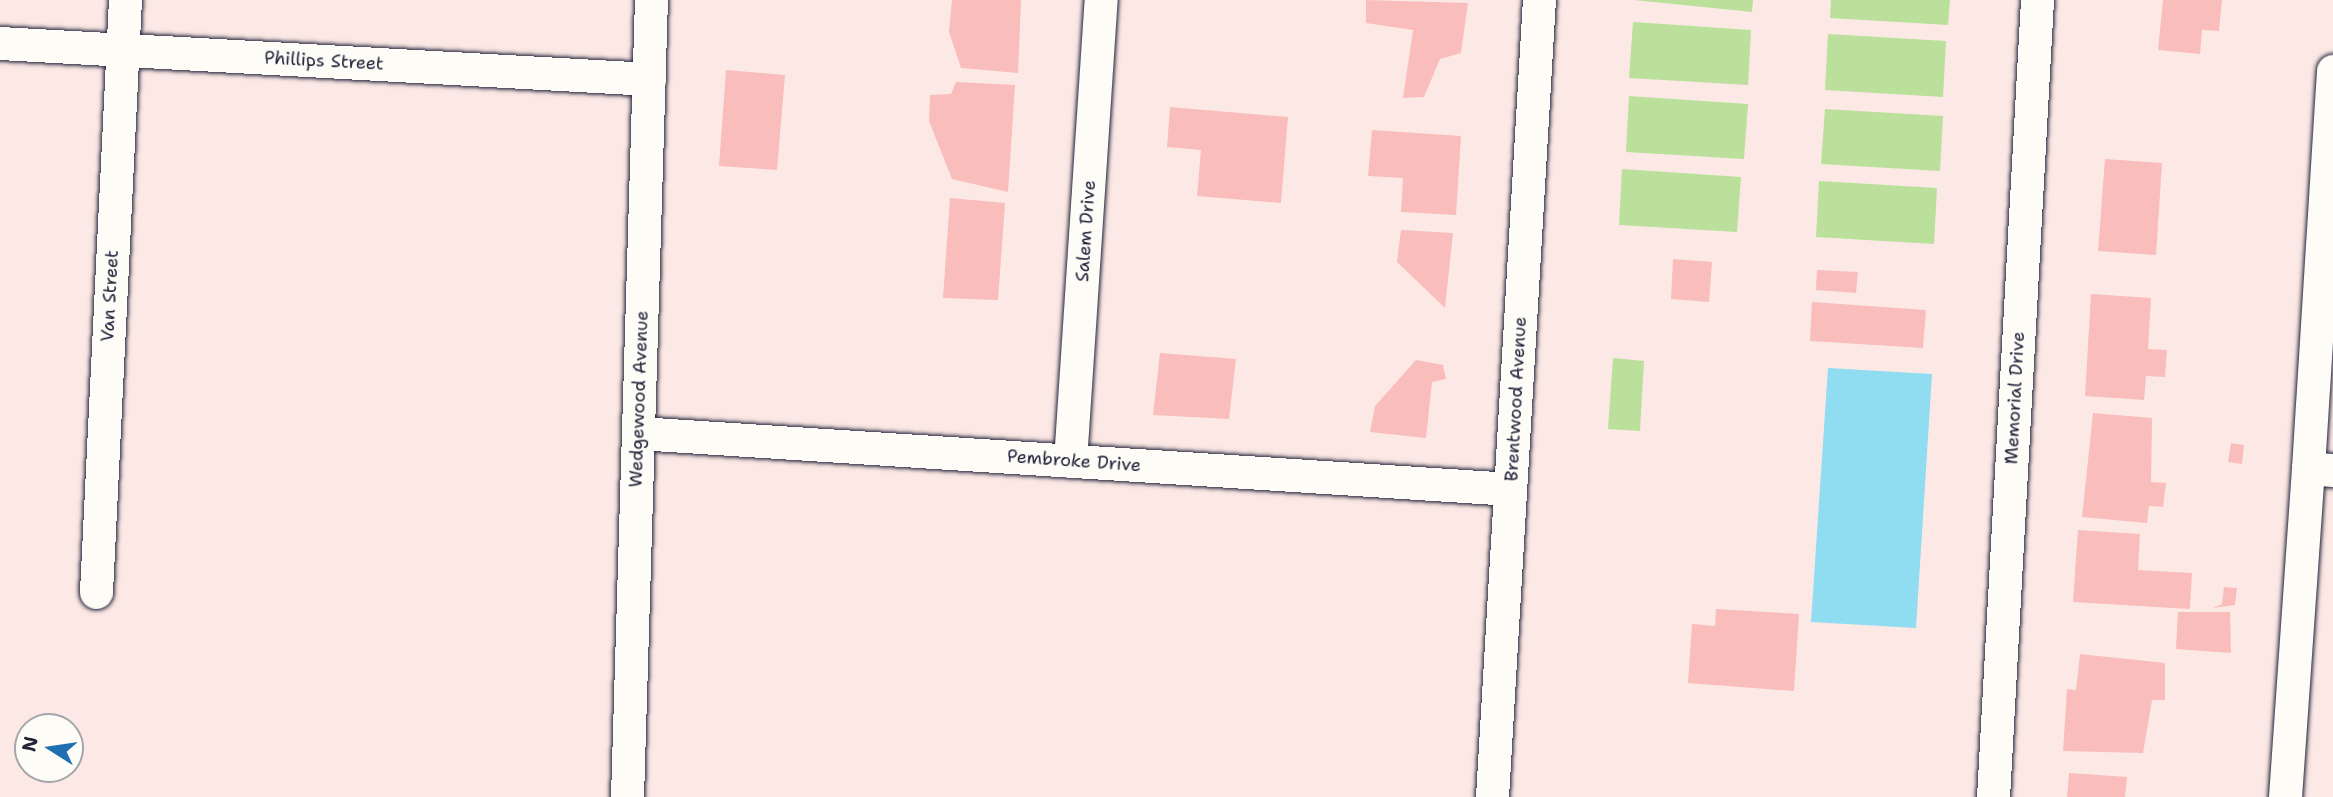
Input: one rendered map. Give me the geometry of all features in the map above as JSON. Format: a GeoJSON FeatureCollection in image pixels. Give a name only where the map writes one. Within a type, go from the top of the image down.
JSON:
{"type":"FeatureCollection","features":[{"type":"Feature","properties":{"kind":"street","name":"Van Street"},"geometry":{"type":"LineString","coordinates":[[96,592],[125,0]]}},
{"type":"Feature","properties":{"kind":"street","name":"Wedgewood Avenue"},"geometry":{"type":"LineString","coordinates":[[626,797],[651,0]]}},
{"type":"Feature","properties":{"kind":"street","name":"Salem Drive"},"geometry":{"type":"LineString","coordinates":[[1070,461],[1101,0]]}},
{"type":"Feature","properties":{"kind":"street","name":"Brentwood Avenue"},"geometry":{"type":"LineString","coordinates":[[1492,797],[1539,0]]}},
{"type":"Feature","properties":{"kind":"street","name":"Memorial Drive"},"geometry":{"type":"LineString","coordinates":[[1993,797],[2037,0]]}},
{"type":"Feature","properties":{"kind":"street","name":"Phillips Street"},"geometry":{"type":"LineString","coordinates":[[0,43],[649,79]]}},
{"type":"Feature","properties":{"kind":"street"},"geometry":{"type":"LineString","coordinates":[[2285,797],[2320,469],[2333,71]]}},
{"type":"Feature","properties":{"kind":"street","name":"Pembroke Drive"},"geometry":{"type":"LineString","coordinates":[[638,433],[1510,489]]}},
{"type":"Feature","properties":{"kind":"green space"},"geometry":{"type":"Polygon","coordinates":[[[1634,0],[1753,0],[1752,12],[1634,0]]]}},
{"type":"Feature","properties":{"kind":"green space"},"geometry":{"type":"Polygon","coordinates":[[[1831,0],[1950,0],[1948,25],[1830,18],[1831,0]]]}},
{"type":"Feature","properties":{"kind":"green space"},"geometry":{"type":"Polygon","coordinates":[[[1633,22],[1751,30],[1748,85],[1629,78],[1633,22]]]}},
{"type":"Feature","properties":{"kind":"green space"},"geometry":{"type":"Polygon","coordinates":[[[1828,34],[1946,41],[1943,97],[1825,90],[1828,34]]]}},
{"type":"Feature","properties":{"kind":"green space"},"geometry":{"type":"Polygon","coordinates":[[[1629,96],[1748,104],[1744,159],[1626,152],[1629,96]]]}},
{"type":"Feature","properties":{"kind":"green space"},"geometry":{"type":"Polygon","coordinates":[[[1825,109],[1943,116],[1940,171],[1821,164],[1825,109]]]}},
{"type":"Feature","properties":{"kind":"green space"},"geometry":{"type":"Polygon","coordinates":[[[1622,169],[1741,177],[1737,232],[1619,225],[1622,169]]]}},
{"type":"Feature","properties":{"kind":"green space"},"geometry":{"type":"Polygon","coordinates":[[[1819,181],[1937,188],[1934,244],[1816,237],[1819,181]]]}},
{"type":"Feature","properties":{"kind":"green space"},"geometry":{"type":"Polygon","coordinates":[[[1613,358],[1644,361],[1640,431],[1608,429],[1613,358]]]}},
{"type":"Feature","properties":{"kind":"water"},"geometry":{"type":"Polygon","coordinates":[[[1828,368],[1932,374],[1916,628],[1811,622],[1828,368]]]}},
{"type":"Feature","properties":{"kind":"building"},"geometry":{"type":"Polygon","coordinates":[[[952,0],[1021,0],[1018,73],[961,68],[949,32],[952,0]]]}},
{"type":"Feature","properties":{"kind":"building"},"geometry":{"type":"Polygon","coordinates":[[[1366,0],[1468,3],[1461,53],[1440,59],[1424,97],[1403,98],[1413,30],[1366,23],[1366,0]]]}},
{"type":"Feature","properties":{"kind":"building"},"geometry":{"type":"Polygon","coordinates":[[[2163,0],[2222,0],[2219,31],[2202,30],[2200,54],[2158,50],[2163,0]]]}},
{"type":"Feature","properties":{"kind":"building"},"geometry":{"type":"Polygon","coordinates":[[[726,70],[785,75],[777,170],[719,166],[726,70]]]}},
{"type":"Feature","properties":{"kind":"building"},"geometry":{"type":"Polygon","coordinates":[[[956,82],[1015,85],[1008,192],[952,179],[929,121],[930,95],[951,94],[956,82]]]}},
{"type":"Feature","properties":{"kind":"building"},"geometry":{"type":"Polygon","coordinates":[[[1170,107],[1288,117],[1281,203],[1197,196],[1201,150],[1167,147],[1170,107]]]}},
{"type":"Feature","properties":{"kind":"building"},"geometry":{"type":"Polygon","coordinates":[[[1372,130],[1461,136],[1456,215],[1401,212],[1403,178],[1368,176],[1372,130]]]}},
{"type":"Feature","properties":{"kind":"building"},"geometry":{"type":"Polygon","coordinates":[[[2105,159],[2162,163],[2156,255],[2098,251],[2105,159]]]}},
{"type":"Feature","properties":{"kind":"building"},"geometry":{"type":"Polygon","coordinates":[[[950,198],[1005,203],[998,300],[943,298],[950,198]]]}},
{"type":"Feature","properties":{"kind":"building"},"geometry":{"type":"Polygon","coordinates":[[[1401,230],[1453,233],[1445,308],[1397,262],[1401,230]]]}},
{"type":"Feature","properties":{"kind":"building"},"geometry":{"type":"Polygon","coordinates":[[[1673,259],[1712,262],[1709,302],[1671,299],[1673,259]]]}},
{"type":"Feature","properties":{"kind":"building"},"geometry":{"type":"Polygon","coordinates":[[[1817,270],[1858,272],[1856,293],[1816,290],[1817,270]]]}},
{"type":"Feature","properties":{"kind":"building"},"geometry":{"type":"Polygon","coordinates":[[[2091,294],[2151,298],[2148,349],[2167,350],[2165,377],[2146,376],[2144,400],[2085,396],[2091,294]]]}},
{"type":"Feature","properties":{"kind":"building"},"geometry":{"type":"Polygon","coordinates":[[[1812,302],[1926,310],[1923,348],[1810,341],[1812,302]]]}},
{"type":"Feature","properties":{"kind":"building"},"geometry":{"type":"Polygon","coordinates":[[[1160,353],[1236,359],[1229,419],[1153,415],[1160,353]]]}},
{"type":"Feature","properties":{"kind":"building"},"geometry":{"type":"Polygon","coordinates":[[[1416,360],[1443,365],[1446,379],[1432,382],[1426,438],[1370,432],[1375,406],[1416,360]]]}},
{"type":"Feature","properties":{"kind":"building"},"geometry":{"type":"Polygon","coordinates":[[[2093,413],[2152,418],[2151,482],[2166,483],[2163,507],[2149,506],[2147,523],[2082,517],[2093,413]]]}},
{"type":"Feature","properties":{"kind":"building"},"geometry":{"type":"Polygon","coordinates":[[[2231,443],[2244,445],[2242,464],[2228,462],[2231,443]]]}},
{"type":"Feature","properties":{"kind":"building"},"geometry":{"type":"Polygon","coordinates":[[[2078,530],[2140,534],[2138,570],[2192,573],[2190,609],[2073,602],[2078,530]]]}},
{"type":"Feature","properties":{"kind":"building"},"geometry":{"type":"Polygon","coordinates":[[[2224,587],[2237,588],[2235,605],[2213,608],[2222,604],[2224,587]]]}},
{"type":"Feature","properties":{"kind":"building"},"geometry":{"type":"Polygon","coordinates":[[[1716,609],[1799,614],[1794,691],[1688,683],[1692,624],[1715,626],[1716,609]]]}},
{"type":"Feature","properties":{"kind":"building"},"geometry":{"type":"Polygon","coordinates":[[[2178,612],[2230,612],[2231,653],[2176,649],[2178,612]]]}},
{"type":"Feature","properties":{"kind":"building"},"geometry":{"type":"Polygon","coordinates":[[[2080,654],[2165,663],[2165,700],[2152,700],[2143,753],[2063,751],[2067,689],[2076,690],[2080,654]]]}},
{"type":"Feature","properties":{"kind":"building"},"geometry":{"type":"Polygon","coordinates":[[[2069,773],[2127,777],[2125,797],[2067,797],[2069,773]]]}}]}
